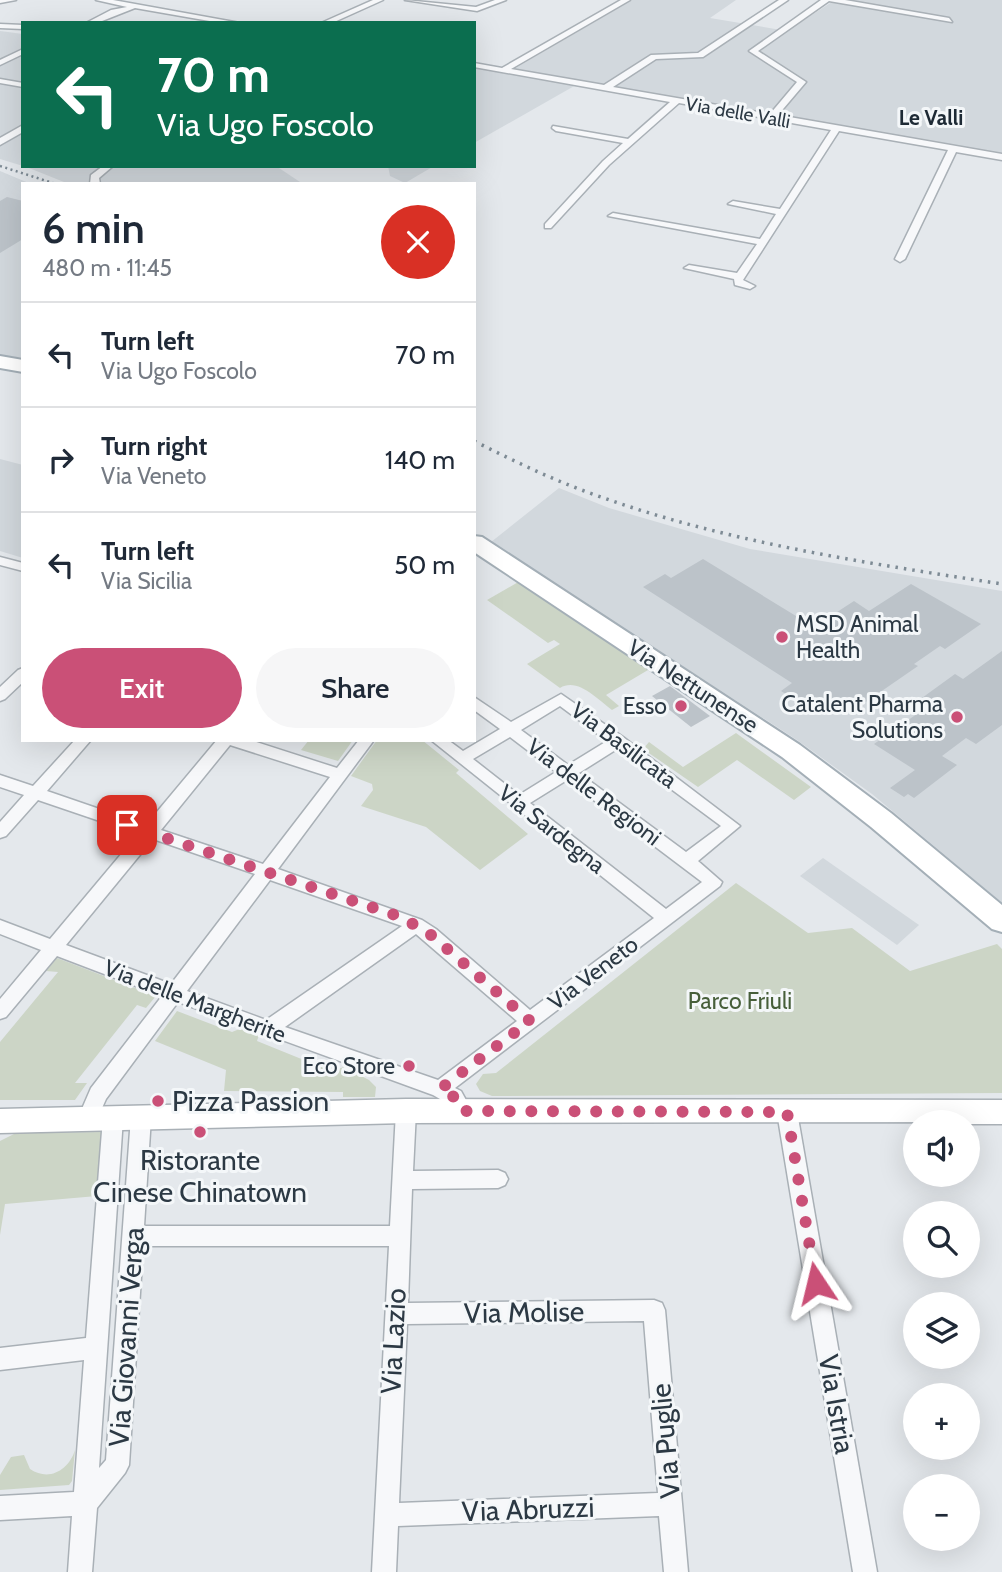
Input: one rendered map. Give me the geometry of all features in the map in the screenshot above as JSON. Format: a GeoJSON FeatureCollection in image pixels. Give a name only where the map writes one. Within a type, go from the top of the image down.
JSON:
{"type":"FeatureCollection","features":[{"type":"Feature","properties":{"kind":"main road"},"geometry":{"type":"LineString","coordinates":[[0,362],[21,366]]}},
{"type":"Feature","properties":{"kind":"main road","name":"Via Nettunense"},"geometry":{"type":"LineString","coordinates":[[476,543],[791,751],[890,828],[1002,921]]}},
{"type":"Feature","properties":{"kind":"street"},"geometry":{"type":"LineString","coordinates":[[0,1],[12,0]]}},
{"type":"Feature","properties":{"kind":"street"},"geometry":{"type":"LineString","coordinates":[[100,0],[224,21]]}},
{"type":"Feature","properties":{"kind":"street"},"geometry":{"type":"LineString","coordinates":[[360,0],[376,1]]}},
{"type":"Feature","properties":{"kind":"street"},"geometry":{"type":"LineString","coordinates":[[409,0],[477,9],[502,0]]}},
{"type":"Feature","properties":{"kind":"street"},"geometry":{"type":"LineString","coordinates":[[504,70],[626,0]]}},
{"type":"Feature","properties":{"kind":"street"},"geometry":{"type":"LineString","coordinates":[[605,88],[654,57],[699,56],[784,0]]}},
{"type":"Feature","properties":{"kind":"street"},"geometry":{"type":"LineString","coordinates":[[771,118],[802,82],[753,51],[826,0]]}},
{"type":"Feature","properties":{"kind":"street"},"geometry":{"type":"LineString","coordinates":[[832,0],[949,20]]}},
{"type":"Feature","properties":{"kind":"street"},"geometry":{"type":"LineString","coordinates":[[330,21],[376,1]]}},
{"type":"Feature","properties":{"kind":"street"},"geometry":{"type":"LineString","coordinates":[[84,21],[111,3]]}},
{"type":"Feature","properties":{"kind":"street"},"geometry":{"type":"LineString","coordinates":[[94,21],[125,6]]}},
{"type":"Feature","properties":{"kind":"street"},"geometry":{"type":"LineString","coordinates":[[0,26],[21,27]]}},
{"type":"Feature","properties":{"kind":"street"},"geometry":{"type":"LineString","coordinates":[[0,65],[21,55]]}},
{"type":"Feature","properties":{"kind":"street","name":"Via delle Valli"},"geometry":{"type":"LineString","coordinates":[[476,65],[1002,157]]}},
{"type":"Feature","properties":{"kind":"street"},"geometry":{"type":"LineString","coordinates":[[0,81],[21,85]]}},
{"type":"Feature","properties":{"kind":"street"},"geometry":{"type":"LineString","coordinates":[[548,226],[630,142],[676,101]]}},
{"type":"Feature","properties":{"kind":"street"},"geometry":{"type":"LineString","coordinates":[[556,128],[630,142]]}},
{"type":"Feature","properties":{"kind":"street"},"geometry":{"type":"LineString","coordinates":[[0,142],[21,129]]}},
{"type":"Feature","properties":{"kind":"street"},"geometry":{"type":"LineString","coordinates":[[750,286],[739,284],[740,277],[836,129]]}},
{"type":"Feature","properties":{"kind":"street"},"geometry":{"type":"LineString","coordinates":[[900,259],[953,149]]}},
{"type":"Feature","properties":{"kind":"street"},"geometry":{"type":"LineString","coordinates":[[95,182],[94,177],[106,168]]}},
{"type":"Feature","properties":{"kind":"street"},"geometry":{"type":"LineString","coordinates":[[733,204],[782,212]]}},
{"type":"Feature","properties":{"kind":"street"},"geometry":{"type":"LineString","coordinates":[[613,216],[763,242]]}},
{"type":"Feature","properties":{"kind":"street"},"geometry":{"type":"LineString","coordinates":[[689,268],[740,277]]}},
{"type":"Feature","properties":{"kind":"street"},"geometry":{"type":"LineString","coordinates":[[0,561],[21,566]]}},
{"type":"Feature","properties":{"kind":"street"},"geometry":{"type":"LineString","coordinates":[[0,696],[21,675]]}},
{"type":"Feature","properties":{"kind":"street","name":"Via Basilicata"},"geometry":{"type":"LineString","coordinates":[[462,759],[561,699],[732,826],[686,861]]}},
{"type":"Feature","properties":{"kind":"street","name":"Via delle Regioni"},"geometry":{"type":"LineString","coordinates":[[476,704],[714,882]]}},
{"type":"Feature","properties":{"kind":"street"},"geometry":{"type":"LineString","coordinates":[[518,803],[618,741]]}},
{"type":"Feature","properties":{"kind":"street"},"geometry":{"type":"LineString","coordinates":[[0,832],[82,742]]}},
{"type":"Feature","properties":{"kind":"street"},"geometry":{"type":"LineString","coordinates":[[0,1012],[224,742]]}},
{"type":"Feature","properties":{"kind":"street"},"geometry":{"type":"LineString","coordinates":[[238,742],[342,775]]}},
{"type":"Feature","properties":{"kind":"street"},"geometry":{"type":"LineString","coordinates":[[114,1118],[98,1094],[366,742]]}},
{"type":"Feature","properties":{"kind":"street","name":"Via Sardegna"},"geometry":{"type":"LineString","coordinates":[[441,742],[666,918]]}},
{"type":"Feature","properties":{"kind":"street"},"geometry":{"type":"LineString","coordinates":[[0,781],[416,925],[530,1021]]}},
{"type":"Feature","properties":{"kind":"street","name":"Via Veneto"},"geometry":{"type":"LineString","coordinates":[[440,1089],[714,882]]}},
{"type":"Feature","properties":{"kind":"street"},"geometry":{"type":"LineString","coordinates":[[268,1029],[416,925]]}},
{"type":"Feature","properties":{"kind":"street","name":"Via delle Margherite"},"geometry":{"type":"LineString","coordinates":[[0,927],[268,1029],[440,1089],[454,1097],[462,1111]]}},
{"type":"Feature","properties":{"kind":"street"},"geometry":{"type":"LineString","coordinates":[[0,1121],[406,1111],[787,1112],[1001,1117]]}},
{"type":"Feature","properties":{"kind":"street","name":"Via Lazio"},"geometry":{"type":"LineString","coordinates":[[384,1572],[406,1111]]}},
{"type":"Feature","properties":{"kind":"street","name":"Via Istria"},"geometry":{"type":"LineString","coordinates":[[787,1112],[865,1572]]}},
{"type":"Feature","properties":{"kind":"street","name":"Via Giovanni Verga"},"geometry":{"type":"LineString","coordinates":[[85,1503],[117,1465],[133,1236],[114,1118]]}},
{"type":"Feature","properties":{"kind":"street","name":"Via Giovanni Verga"},"geometry":{"type":"LineString","coordinates":[[80,1572],[114,1118]]}},
{"type":"Feature","properties":{"kind":"street"},"geometry":{"type":"LineString","coordinates":[[401,1180],[498,1179]]}},
{"type":"Feature","properties":{"kind":"street"},"geometry":{"type":"LineString","coordinates":[[133,1236],[398,1236]]}},
{"type":"Feature","properties":{"kind":"street","name":"Via Molise"},"geometry":{"type":"LineString","coordinates":[[395,1314],[654,1310]]}},
{"type":"Feature","properties":{"kind":"street","name":"Via Puglie"},"geometry":{"type":"LineString","coordinates":[[654,1310],[676,1572]]}},
{"type":"Feature","properties":{"kind":"street"},"geometry":{"type":"LineString","coordinates":[[0,1359],[96,1348]]}},
{"type":"Feature","properties":{"kind":"street"},"geometry":{"type":"LineString","coordinates":[[0,1508],[85,1503]]}},
{"type":"Feature","properties":{"kind":"street","name":"Via Abruzzi"},"geometry":{"type":"LineString","coordinates":[[385,1515],[670,1504]]}},
{"type":"Feature","properties":{"kind":"shaded area"},"geometry":{"type":"Polygon","coordinates":[[[632,0],[736,0],[710,18],[787,31],[835,0],[1002,0],[1002,155],[514,69],[632,0]]]}},
{"type":"Feature","properties":{"kind":"shaded area"},"geometry":{"type":"Polygon","coordinates":[[[0,31],[21,34],[21,165],[0,159],[0,31]]]}},
{"type":"Feature","properties":{"kind":"shaded area"},"geometry":{"type":"Polygon","coordinates":[[[476,66],[576,85],[476,142],[476,66]]]}},
{"type":"Feature","properties":{"kind":"shaded area"},"geometry":{"type":"Polygon","coordinates":[[[29,168],[279,168],[300,182],[64,182],[29,168]]]}},
{"type":"Feature","properties":{"kind":"shaded area"},"geometry":{"type":"Polygon","coordinates":[[[388,168],[431,168],[407,182],[390,176],[388,168]]]}},
{"type":"Feature","properties":{"kind":"shaded area"},"geometry":{"type":"Polygon","coordinates":[[[0,171],[26,182],[21,182],[21,358],[0,355],[0,171]]]}},
{"type":"Feature","properties":{"kind":"shaded area"},"geometry":{"type":"Polygon","coordinates":[[[0,459],[21,464],[21,557],[0,551],[0,459]]]}},
{"type":"Feature","properties":{"kind":"shaded area"},"geometry":{"type":"Polygon","coordinates":[[[559,488],[609,508],[750,549],[1002,591],[1002,903],[872,794],[797,740],[491,542],[559,488]]]}},
{"type":"Feature","properties":{"kind":"shaded area"},"geometry":{"type":"Polygon","coordinates":[[[823,858],[919,925],[897,945],[800,876],[823,858]]]}},
{"type":"Feature","properties":{"kind":"green space"},"geometry":{"type":"Polygon","coordinates":[[[520,581],[611,639],[648,670],[606,695],[619,706],[612,710],[581,687],[567,685],[560,688],[527,664],[560,644],[554,640],[548,643],[487,600],[520,581]]]}},
{"type":"Feature","properties":{"kind":"green space"},"geometry":{"type":"Polygon","coordinates":[[[736,733],[811,787],[794,800],[737,760],[698,787],[643,749],[649,742],[683,767],[736,733]]]}},
{"type":"Feature","properties":{"kind":"green space"},"geometry":{"type":"Polygon","coordinates":[[[307,742],[352,742],[338,761],[301,750],[307,742]]]}},
{"type":"Feature","properties":{"kind":"green space"},"geometry":{"type":"Polygon","coordinates":[[[376,742],[424,742],[459,770],[456,773],[528,834],[480,870],[426,827],[361,806],[373,790],[372,784],[351,776],[376,742]]]}},
{"type":"Feature","properties":{"kind":"green space","name":"Parco Friuli"},"geometry":{"type":"Polygon","coordinates":[[[736,883],[808,933],[852,928],[910,971],[997,944],[1002,949],[1002,1093],[492,1096],[480,1091],[476,1084],[483,1074],[496,1073],[736,883]]]}},
{"type":"Feature","properties":{"kind":"green space"},"geometry":{"type":"Polygon","coordinates":[[[57,958],[156,996],[146,1008],[137,1005],[75,1083],[87,1083],[75,1100],[0,1100],[0,1042],[58,972],[46,971],[57,958]]]}},
{"type":"Feature","properties":{"kind":"green space"},"geometry":{"type":"Polygon","coordinates":[[[177,1011],[232,1032],[242,1028],[259,1035],[257,1041],[331,1071],[344,1067],[369,1080],[376,1087],[375,1097],[343,1097],[343,1092],[224,1091],[226,1070],[155,1041],[177,1011]]]}},
{"type":"Feature","properties":{"kind":"green space"},"geometry":{"type":"Polygon","coordinates":[[[103,1132],[97,1196],[5,1204],[0,1235],[0,1141],[16,1133],[103,1132]]]}},
{"type":"Feature","properties":{"kind":"green space"},"geometry":{"type":"Polygon","coordinates":[[[75,1450],[72,1481],[69,1485],[0,1490],[0,1475],[11,1457],[24,1455],[30,1469],[37,1473],[51,1474],[68,1463],[75,1450]]]}},
{"type":"Feature","properties":{"kind":"building"},"geometry":{"type":"Polygon","coordinates":[[[7,197],[21,200],[21,240],[0,253],[0,201],[7,197]]]}},
{"type":"Feature","properties":{"kind":"building","name":"MSD Animal Health"},"geometry":{"type":"Polygon","coordinates":[[[703,559],[814,627],[854,601],[869,611],[911,584],[981,624],[945,649],[940,646],[914,664],[918,666],[860,706],[856,703],[839,715],[823,705],[817,709],[801,699],[797,701],[781,691],[792,683],[643,587],[665,574],[671,578],[703,559]]]}},
{"type":"Feature","properties":{"kind":"building","name":"Catalent Pharma Solutions"},"geometry":{"type":"Polygon","coordinates":[[[1002,651],[1002,725],[976,744],[966,738],[942,756],[957,765],[914,798],[908,794],[904,797],[890,788],[915,770],[874,744],[924,709],[915,703],[955,674],[963,679],[1002,651]]]}},
{"type":"Feature","properties":{"kind":"building","name":"Esso"},"geometry":{"type":"Polygon","coordinates":[[[670,686],[710,716],[691,727],[652,696],[670,686]]]}},
{"type":"Feature","properties":{"kind":"railway"},"geometry":{"type":"LineString","coordinates":[[0,166],[50,182]]}},
{"type":"Feature","properties":{"kind":"railway"},"geometry":{"type":"LineString","coordinates":[[476,442],[585,491],[699,527],[799,550],[1002,584]]}},
{"type":"Feature","properties":{"kind":"place","name":"MSD Animal Health"},"geometry":{"type":"Point","coordinates":[782,637]}},
{"type":"Feature","properties":{"kind":"place","name":"Esso"},"geometry":{"type":"Point","coordinates":[681,706]}},
{"type":"Feature","properties":{"kind":"place","name":"Catalent Pharma Solutions"},"geometry":{"type":"Point","coordinates":[957,717]}},
{"type":"Feature","properties":{"kind":"place","name":"Eco Store"},"geometry":{"type":"Point","coordinates":[409,1066]}},
{"type":"Feature","properties":{"kind":"place","name":"Pizza Passion"},"geometry":{"type":"Point","coordinates":[158,1101]}},
{"type":"Feature","properties":{"kind":"place","name":"Ristorante Cinese Chinatown"},"geometry":{"type":"Point","coordinates":[200,1132]}},
{"type":"Feature","properties":{"kind":"district","name":"Le Valli"},"geometry":{"type":"Point","coordinates":[931,118]}},
{"type":"Feature","properties":{"kind":"route"},"geometry":{"type":"LineString","coordinates":[[127,825],[401,917],[430,934],[530,1021],[440,1089],[454,1097],[462,1111],[787,1112],[816,1283]]}}]}
